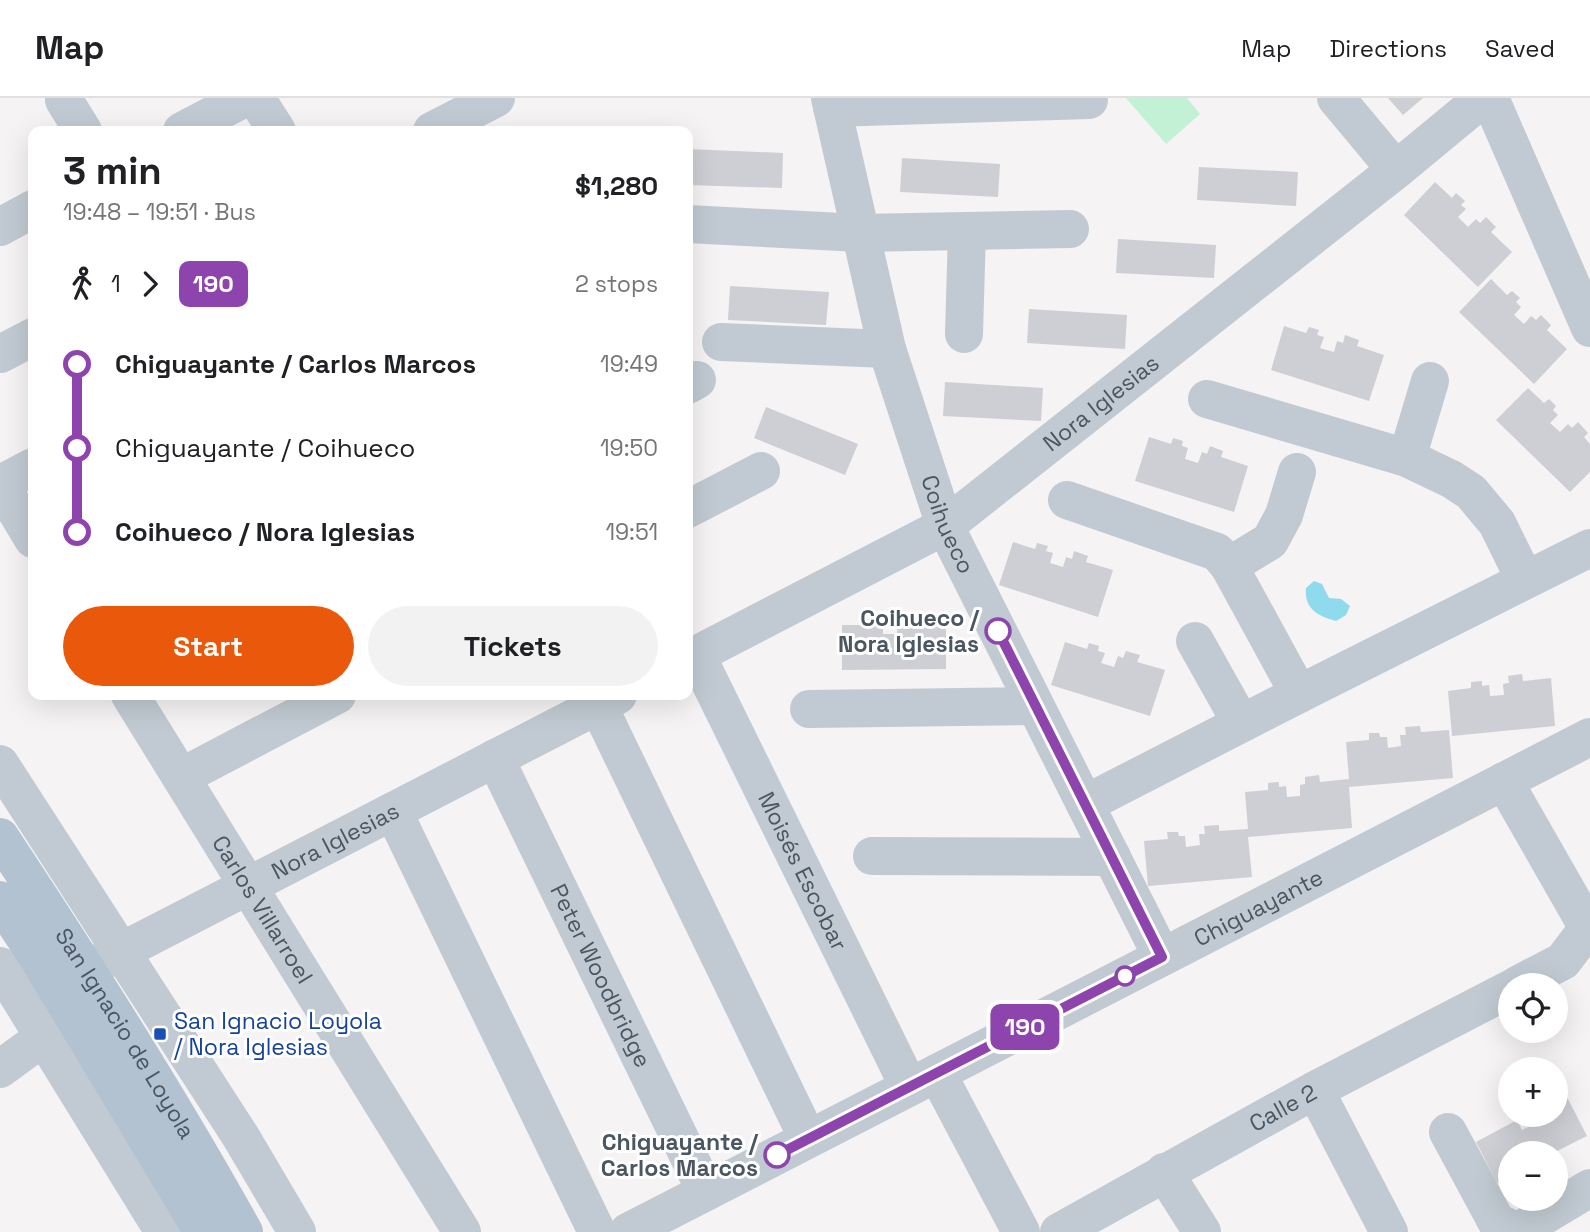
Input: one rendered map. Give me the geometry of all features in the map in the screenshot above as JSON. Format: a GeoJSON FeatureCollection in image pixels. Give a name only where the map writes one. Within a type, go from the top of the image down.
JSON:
{"type":"FeatureCollection","features":[{"type":"Feature","properties":{"kind":"main road","name":"San Ignacio de Loyola"},"geometry":{"type":"LineString","coordinates":[[0,837],[65,936],[69,979],[202,1232]]}},
{"type":"Feature","properties":{"kind":"main road","name":"San Ignacio de Loyola"},"geometry":{"type":"LineString","coordinates":[[0,900],[35,953],[69,979],[212,1175],[244,1232]]}},
{"type":"Feature","properties":{"kind":"street"},"geometry":{"type":"LineString","coordinates":[[192,126],[245,98]]}},
{"type":"Feature","properties":{"kind":"street"},"geometry":{"type":"LineString","coordinates":[[256,98],[274,126]]}},
{"type":"Feature","properties":{"kind":"street"},"geometry":{"type":"LineString","coordinates":[[442,126],[496,98]]}},
{"type":"Feature","properties":{"kind":"street"},"geometry":{"type":"LineString","coordinates":[[1336,98],[1396,170]]}},
{"type":"Feature","properties":{"kind":"street","name":"Nora Iglesias"},"geometry":{"type":"LineString","coordinates":[[693,656],[945,526],[1396,170],[1483,98]]}},
{"type":"Feature","properties":{"kind":"street"},"geometry":{"type":"LineString","coordinates":[[1490,98],[1590,328]]}},
{"type":"Feature","properties":{"kind":"street"},"geometry":{"type":"LineString","coordinates":[[831,103],[1089,100]]}},
{"type":"Feature","properties":{"kind":"street","name":"Coihueco"},"geometry":{"type":"LineString","coordinates":[[831,103],[887,349],[945,526],[1162,957]]}},
{"type":"Feature","properties":{"kind":"street"},"geometry":{"type":"LineString","coordinates":[[0,227],[28,212]]}},
{"type":"Feature","properties":{"kind":"street"},"geometry":{"type":"LineString","coordinates":[[693,224],[860,233],[1070,229]]}},
{"type":"Feature","properties":{"kind":"street"},"geometry":{"type":"LineString","coordinates":[[964,334],[967,231]]}},
{"type":"Feature","properties":{"kind":"street"},"geometry":{"type":"LineString","coordinates":[[0,354],[28,340]]}},
{"type":"Feature","properties":{"kind":"street"},"geometry":{"type":"LineString","coordinates":[[721,342],[887,349]]}},
{"type":"Feature","properties":{"kind":"street"},"geometry":{"type":"LineString","coordinates":[[1407,458],[1430,381]]}},
{"type":"Feature","properties":{"kind":"street"},"geometry":{"type":"LineString","coordinates":[[1207,400],[1407,458],[1451,479],[1471,492],[1497,523],[1525,580]]}},
{"type":"Feature","properties":{"kind":"street"},"geometry":{"type":"LineString","coordinates":[[28,470],[0,484],[28,530]]}},
{"type":"Feature","properties":{"kind":"street"},"geometry":{"type":"LineString","coordinates":[[693,506],[761,471]]}},
{"type":"Feature","properties":{"kind":"street"},"geometry":{"type":"LineString","coordinates":[[1229,566],[1270,541],[1284,515],[1297,472]]}},
{"type":"Feature","properties":{"kind":"street"},"geometry":{"type":"LineString","coordinates":[[1067,500],[1217,551],[1229,566],[1299,694]]}},
{"type":"Feature","properties":{"kind":"street"},"geometry":{"type":"LineString","coordinates":[[1085,804],[1590,548]]}},
{"type":"Feature","properties":{"kind":"street"},"geometry":{"type":"LineString","coordinates":[[1195,641],[1241,723]]}},
{"type":"Feature","properties":{"kind":"street","name":"Moisés Escobar"},"geometry":{"type":"LineString","coordinates":[[693,659],[923,1080],[1021,1232]]}},
{"type":"Feature","properties":{"kind":"street","name":"Carlos Villarroel"},"geometry":{"type":"LineString","coordinates":[[133,700],[461,1232]]}},
{"type":"Feature","properties":{"kind":"street"},"geometry":{"type":"LineString","coordinates":[[181,777],[327,700]]}},
{"type":"Feature","properties":{"kind":"street"},"geometry":{"type":"LineString","coordinates":[[608,700],[808,1139]]}},
{"type":"Feature","properties":{"kind":"street","name":"Nora Iglesias"},"geometry":{"type":"LineString","coordinates":[[69,979],[608,700]]}},
{"type":"Feature","properties":{"kind":"street"},"geometry":{"type":"LineString","coordinates":[[809,709],[1035,706]]}},
{"type":"Feature","properties":{"kind":"street","name":"Chiguayante"},"geometry":{"type":"LineString","coordinates":[[628,1232],[1590,737]]}},
{"type":"Feature","properties":{"kind":"street","name":"Peter Woodbridge"},"geometry":{"type":"LineString","coordinates":[[495,758],[706,1192]]}},
{"type":"Feature","properties":{"kind":"street","name":"San Ignacio de Loyola"},"geometry":{"type":"LineString","coordinates":[[0,764],[241,1136],[297,1232]]}},
{"type":"Feature","properties":{"kind":"street"},"geometry":{"type":"LineString","coordinates":[[1504,781],[1588,928],[1563,961],[1540,973]]}},
{"type":"Feature","properties":{"kind":"street"},"geometry":{"type":"LineString","coordinates":[[393,811],[597,1232]]}},
{"type":"Feature","properties":{"kind":"street"},"geometry":{"type":"LineString","coordinates":[[872,856],[1112,857]]}},
{"type":"Feature","properties":{"kind":"street"},"geometry":{"type":"LineString","coordinates":[[0,966],[163,1232]]}},
{"type":"Feature","properties":{"kind":"street","name":"Calle 2"},"geometry":{"type":"LineString","coordinates":[[1059,1232],[1315,1090],[1498,995]]}},
{"type":"Feature","properties":{"kind":"street"},"geometry":{"type":"LineString","coordinates":[[0,1069],[45,1036]]}},
{"type":"Feature","properties":{"kind":"street"},"geometry":{"type":"LineString","coordinates":[[1315,1090],[1388,1232]]}},
{"type":"Feature","properties":{"kind":"street"},"geometry":{"type":"LineString","coordinates":[[1448,1132],[1496,1222],[1517,1232],[1590,1188]]}},
{"type":"Feature","properties":{"kind":"street"},"geometry":{"type":"LineString","coordinates":[[1164,1172],[1202,1232]]}},
{"type":"Feature","properties":{"kind":"green space"},"geometry":{"type":"Polygon","coordinates":[[[1126,98],[1187,98],[1200,114],[1166,144],[1126,98]]]}},
{"type":"Feature","properties":{"kind":"water"},"geometry":{"type":"Polygon","coordinates":[[[1314,581],[1322,584],[1329,598],[1341,599],[1350,606],[1346,615],[1336,621],[1323,617],[1310,606],[1306,588],[1314,581]]]}},
{"type":"Feature","properties":{"kind":"building"},"geometry":{"type":"Polygon","coordinates":[[[1388,98],[1423,98],[1403,115],[1388,98]]]}},
{"type":"Feature","properties":{"kind":"building"},"geometry":{"type":"Polygon","coordinates":[[[693,149],[783,153],[782,188],[693,185],[693,149]]]}},
{"type":"Feature","properties":{"kind":"building"},"geometry":{"type":"Polygon","coordinates":[[[902,158],[1000,164],[998,197],[900,192],[902,158]]]}},
{"type":"Feature","properties":{"kind":"building"},"geometry":{"type":"Polygon","coordinates":[[[1199,167],[1298,172],[1296,206],[1197,200],[1199,167]]]}},
{"type":"Feature","properties":{"kind":"building"},"geometry":{"type":"Polygon","coordinates":[[[1435,182],[1452,198],[1456,193],[1465,201],[1461,205],[1466,209],[1458,217],[1468,227],[1476,219],[1480,223],[1486,217],[1496,227],[1491,232],[1512,252],[1478,287],[1404,215],[1435,182]]]}},
{"type":"Feature","properties":{"kind":"building"},"geometry":{"type":"Polygon","coordinates":[[[1118,239],[1216,245],[1214,278],[1116,273],[1118,239]]]}},
{"type":"Feature","properties":{"kind":"building"},"geometry":{"type":"Polygon","coordinates":[[[1491,279],[1507,295],[1512,291],[1520,298],[1516,302],[1521,307],[1514,315],[1524,324],[1531,316],[1536,320],[1541,315],[1551,325],[1547,330],[1567,349],[1534,384],[1459,312],[1491,279]]]}},
{"type":"Feature","properties":{"kind":"building"},"geometry":{"type":"Polygon","coordinates":[[[730,286],[829,292],[826,325],[728,320],[730,286]]]}},
{"type":"Feature","properties":{"kind":"building"},"geometry":{"type":"Polygon","coordinates":[[[1029,309],[1127,315],[1125,349],[1027,343],[1029,309]]]}},
{"type":"Feature","properties":{"kind":"building"},"geometry":{"type":"Polygon","coordinates":[[[1284,326],[1306,333],[1309,327],[1319,330],[1317,335],[1324,337],[1320,348],[1334,352],[1337,341],[1343,343],[1345,335],[1359,340],[1357,346],[1384,355],[1369,401],[1271,370],[1284,326]]]}},
{"type":"Feature","properties":{"kind":"building"},"geometry":{"type":"Polygon","coordinates":[[[945,382],[1043,388],[1041,421],[943,416],[945,382]]]}},
{"type":"Feature","properties":{"kind":"building"},"geometry":{"type":"Polygon","coordinates":[[[1528,388],[1544,403],[1549,399],[1556,406],[1553,410],[1558,415],[1550,423],[1560,432],[1568,424],[1572,428],[1578,422],[1588,433],[1584,437],[1590,444],[1590,472],[1570,492],[1496,420],[1528,388]]]}},
{"type":"Feature","properties":{"kind":"building"},"geometry":{"type":"Polygon","coordinates":[[[766,407],[858,444],[845,475],[754,438],[766,407]]]}},
{"type":"Feature","properties":{"kind":"building"},"geometry":{"type":"Polygon","coordinates":[[[1149,437],[1171,444],[1173,438],[1183,441],[1182,446],[1188,448],[1185,459],[1198,463],[1202,452],[1207,454],[1210,446],[1223,451],[1221,457],[1248,466],[1234,512],[1135,481],[1149,437]]]}},
{"type":"Feature","properties":{"kind":"building"},"geometry":{"type":"Polygon","coordinates":[[[1013,542],[1035,549],[1037,543],[1048,546],[1046,551],[1053,553],[1050,563],[1063,567],[1066,557],[1072,559],[1074,551],[1088,556],[1086,562],[1113,570],[1098,617],[999,585],[1013,542]]]}},
{"type":"Feature","properties":{"kind":"building"},"geometry":{"type":"Polygon","coordinates":[[[917,614],[917,621],[946,621],[946,669],[842,670],[842,625],[865,625],[865,618],[876,618],[876,623],[883,623],[883,634],[897,634],[897,623],[903,622],[903,615],[917,614]]]}},
{"type":"Feature","properties":{"kind":"building"},"geometry":{"type":"Polygon","coordinates":[[[1065,642],[1087,649],[1089,643],[1099,646],[1098,651],[1105,653],[1101,663],[1114,667],[1118,656],[1123,658],[1126,651],[1140,655],[1137,662],[1165,670],[1150,716],[1051,685],[1065,642]]]}},
{"type":"Feature","properties":{"kind":"building"},"geometry":{"type":"Polygon","coordinates":[[[1522,674],[1523,681],[1551,678],[1555,726],[1452,736],[1448,691],[1471,688],[1471,682],[1482,681],[1482,686],[1489,685],[1490,696],[1504,695],[1503,684],[1509,683],[1508,676],[1522,674]]]}},
{"type":"Feature","properties":{"kind":"building"},"geometry":{"type":"Polygon","coordinates":[[[1420,726],[1421,732],[1449,730],[1453,778],[1349,787],[1352,828],[1248,837],[1252,877],[1148,886],[1144,841],[1168,839],[1167,832],[1178,832],[1179,836],[1185,836],[1186,847],[1200,845],[1199,834],[1205,834],[1204,826],[1219,825],[1219,831],[1248,829],[1245,792],[1268,790],[1268,783],[1279,782],[1279,787],[1286,786],[1287,797],[1300,796],[1300,785],[1305,784],[1305,777],[1319,775],[1320,782],[1349,779],[1346,742],[1369,740],[1369,733],[1379,733],[1380,737],[1387,737],[1388,748],[1401,746],[1400,735],[1406,735],[1405,727],[1420,726]]]}},
{"type":"Feature","properties":{"kind":"building"},"geometry":{"type":"Polygon","coordinates":[[[1568,1099],[1587,1136],[1568,1146],[1568,1141],[1498,1141],[1497,1183],[1476,1142],[1504,1127],[1520,1127],[1522,1130],[1528,1127],[1568,1127],[1568,1099]]]}},
{"type":"Feature","properties":{"kind":"bus line","name":"190"},"geometry":{"type":"LineString","coordinates":[[777,1155],[1162,957],[998,631]]}},
{"type":"Feature","properties":{"kind":"place","name":"Coihueco / Nora Iglesias"},"geometry":{"type":"Point","coordinates":[998,631]}},
{"type":"Feature","properties":{"kind":"place","name":"San Ignacio Loyola / Nora Iglesias"},"geometry":{"type":"Point","coordinates":[160,1034]}},
{"type":"Feature","properties":{"kind":"place","name":"Chiguayante / Carlos Marcos"},"geometry":{"type":"Point","coordinates":[777,1155]}}]}
